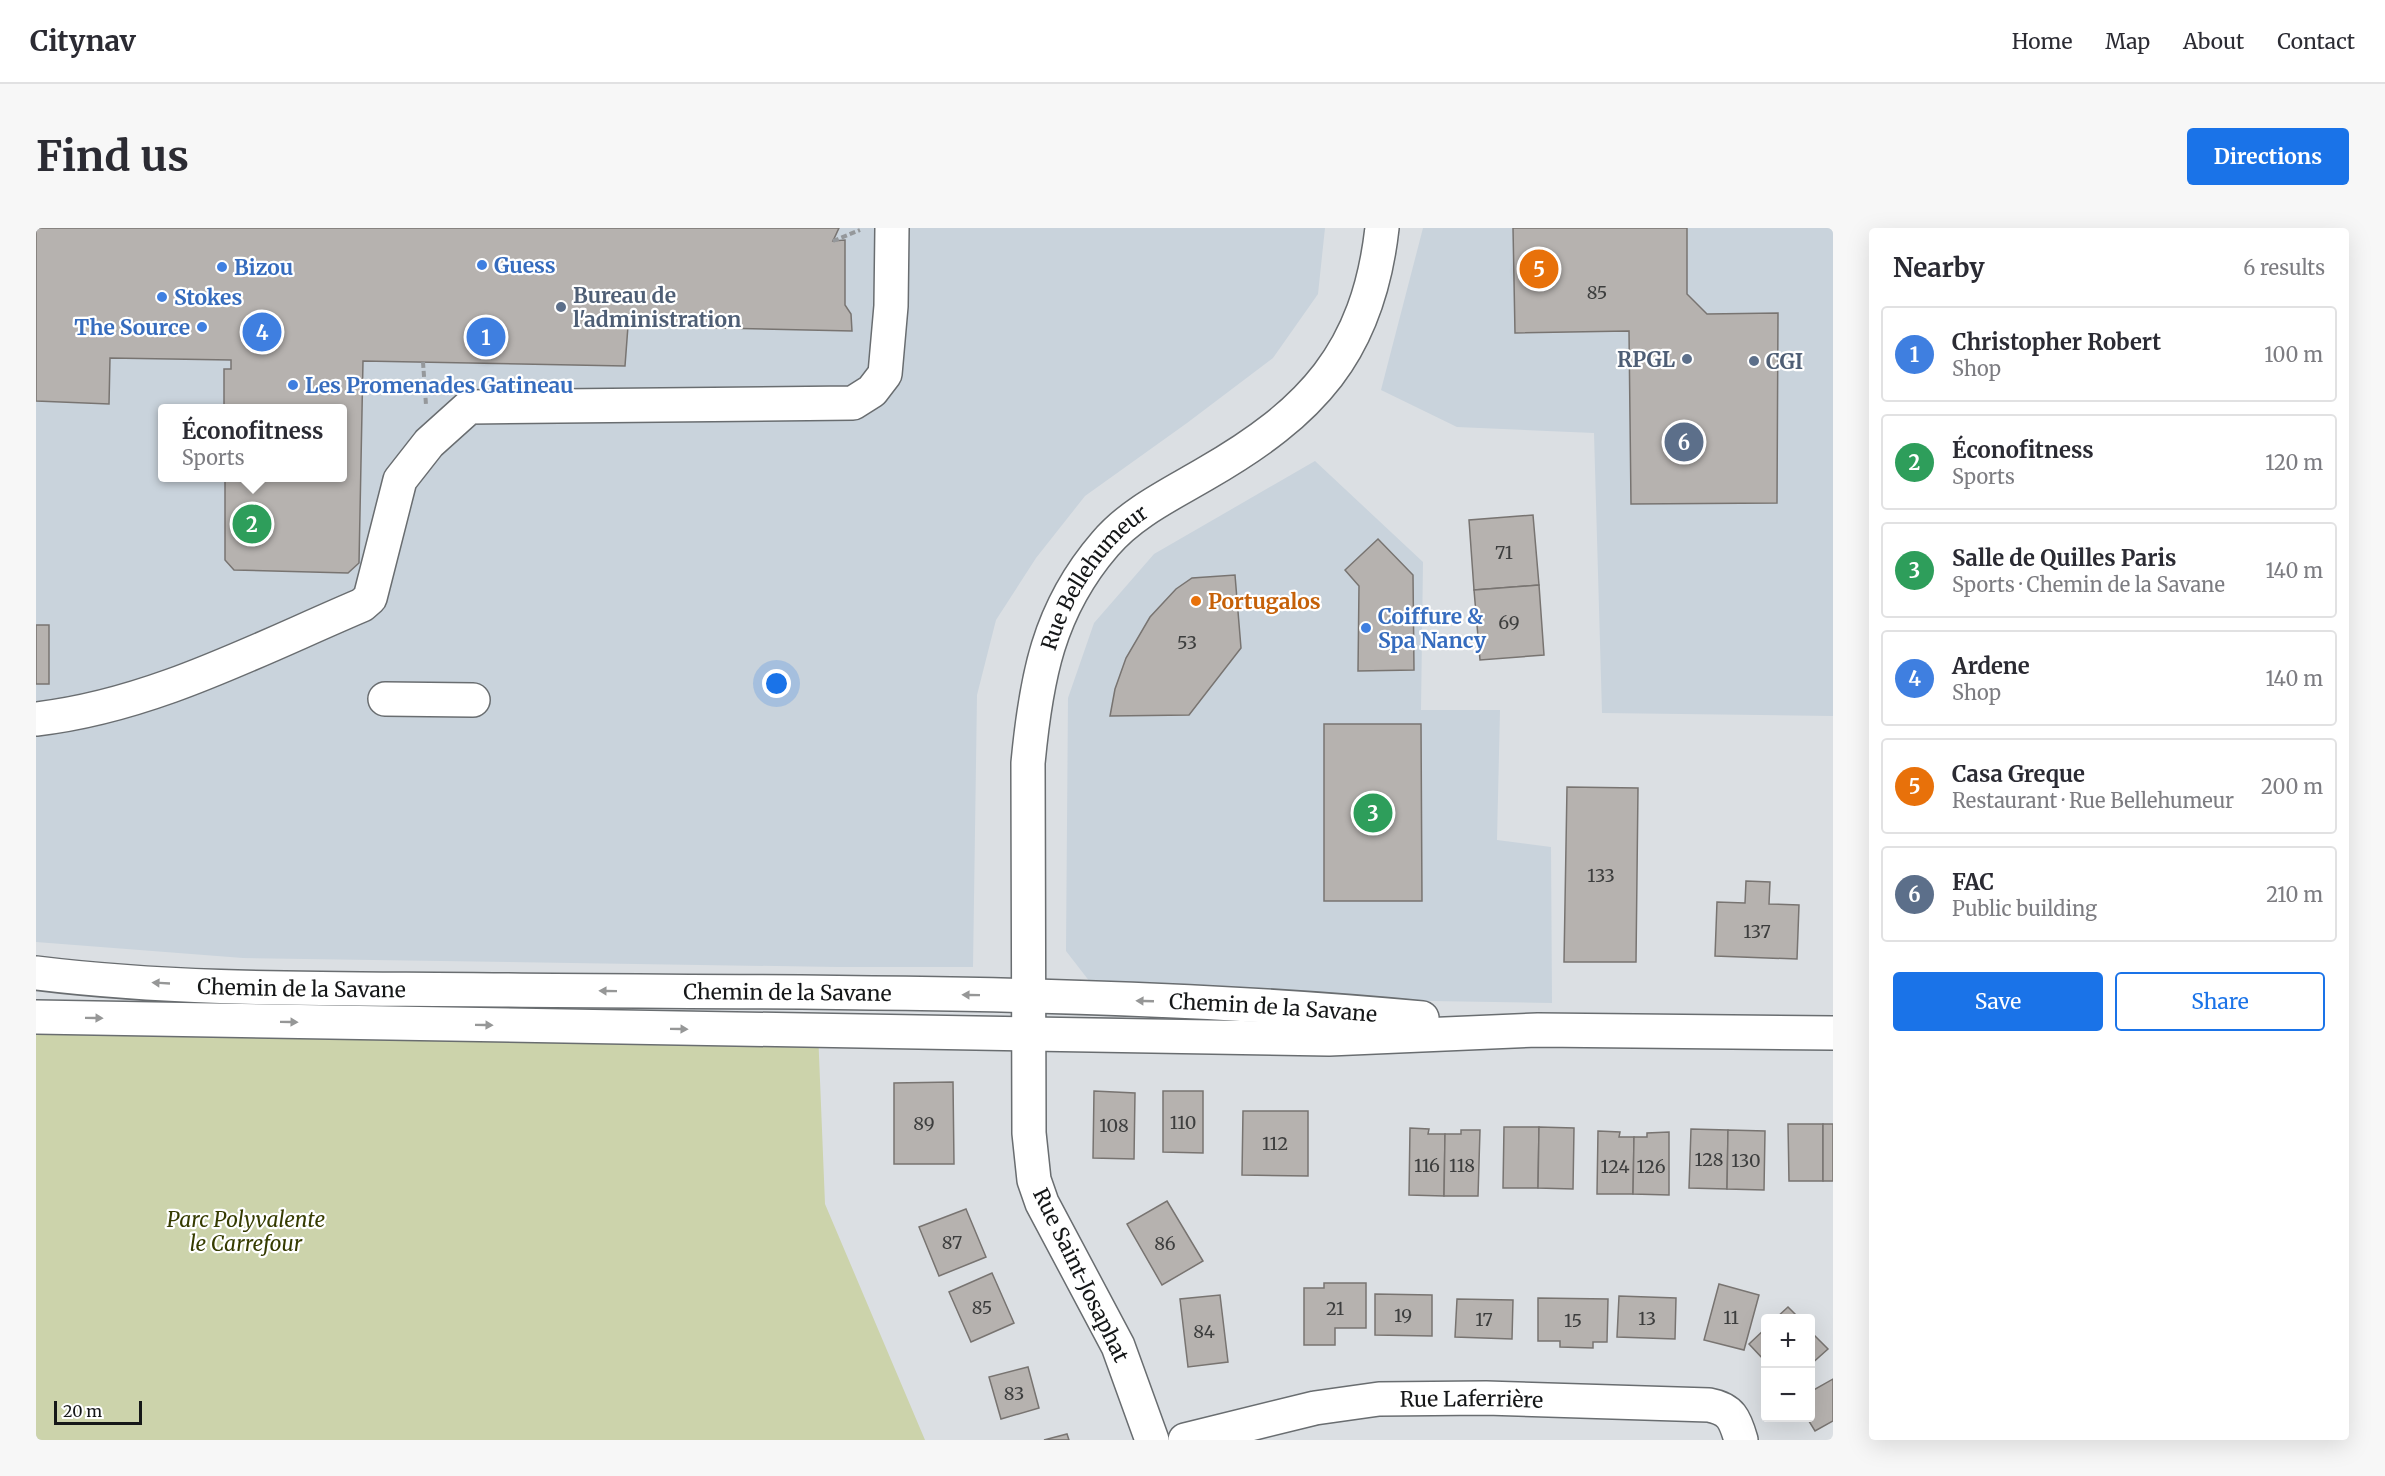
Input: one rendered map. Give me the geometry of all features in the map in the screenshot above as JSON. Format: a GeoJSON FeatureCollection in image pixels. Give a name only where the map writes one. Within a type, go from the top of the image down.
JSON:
{"type":"FeatureCollection","features":[{"type":"Feature","properties":{"kind":"street"},"geometry":{"type":"LineString","coordinates":[[36,720],[74,715],[192,681],[362,605],[370,598],[400,480],[429,443],[469,407],[853,403],[872,391],[885,374],[891,306],[892,228]]}},
{"type":"Feature","properties":{"kind":"street"},"geometry":{"type":"LineString","coordinates":[[1364,228],[1382,228]]}},
{"type":"Feature","properties":{"kind":"street","name":"Rue Bellehumeur"},"geometry":{"type":"LineString","coordinates":[[1030,1035],[1028,763],[1034,702],[1043,660],[1061,612],[1080,576],[1106,542],[1141,512],[1252,447],[1310,399],[1334,369],[1368,303],[1377,270],[1382,228]]}},
{"type":"Feature","properties":{"kind":"street"},"geometry":{"type":"LineString","coordinates":[[385,699],[473,700]]}},
{"type":"Feature","properties":{"kind":"street","name":"Chemin de la Savane"},"geometry":{"type":"LineString","coordinates":[[36,973],[94,980],[275,987],[1029,996],[1310,1008],[1538,1030]]}},
{"type":"Feature","properties":{"kind":"street","name":"Chemin de la Savane"},"geometry":{"type":"LineString","coordinates":[[36,1017],[1329,1039],[1538,1030],[1833,1033]]}},
{"type":"Feature","properties":{"kind":"street","name":"Rue Saint-Josaphat"},"geometry":{"type":"LineString","coordinates":[[1030,1035],[1029,1133],[1034,1180],[1042,1203],[1118,1346],[1152,1440]]}},
{"type":"Feature","properties":{"kind":"street","name":"Rue Laferrière"},"geometry":{"type":"LineString","coordinates":[[1185,1440],[1346,1402],[1474,1398],[1722,1408],[1732,1414],[1741,1440]]}},
{"type":"Feature","properties":{"kind":"path"},"geometry":{"type":"LineString","coordinates":[[833,241],[867,228]]}},
{"type":"Feature","properties":{"kind":"path"},"geometry":{"type":"LineString","coordinates":[[423,362],[426,407]]}},
{"type":"Feature","properties":{"kind":"shaded area","name":"Les Promenades Gatineau"},"geometry":{"type":"Polygon","coordinates":[[[36,228],[1325,228],[1318,294],[1273,358],[1085,496],[1036,558],[996,620],[977,695],[973,967],[243,958],[36,942],[36,228]]]}},
{"type":"Feature","properties":{"kind":"shaded area"},"geometry":{"type":"Polygon","coordinates":[[[1423,228],[1833,228],[1833,716],[1602,713],[1594,433],[1457,427],[1381,390],[1423,228]]]}},
{"type":"Feature","properties":{"kind":"shaded area"},"geometry":{"type":"Polygon","coordinates":[[[1315,461],[1423,562],[1421,710],[1500,710],[1497,840],[1551,847],[1552,1003],[1303,999],[1090,982],[1066,951],[1068,698],[1094,623],[1154,554],[1315,461]]]}},
{"type":"Feature","properties":{"kind":"green space","name":"Parc Polyvalente le Carrefour"},"geometry":{"type":"Polygon","coordinates":[[[36,1018],[818,1031],[825,1204],[925,1440],[36,1440],[36,1018]]]}},
{"type":"Feature","properties":{"kind":"building","name":"Les Promenades Gatineau"},"geometry":{"type":"Polygon","coordinates":[[[36,228],[839,228],[833,241],[845,240],[845,305],[851,314],[852,331],[628,326],[625,366],[363,361],[359,563],[348,573],[234,570],[225,560],[225,482],[347,482],[347,404],[224,404],[224,369],[231,369],[231,360],[110,358],[109,404],[36,401],[36,228]]]}},
{"type":"Feature","properties":{"kind":"building"},"geometry":{"type":"Polygon","coordinates":[[[1513,228],[1687,228],[1687,294],[1707,314],[1778,313],[1777,503],[1631,504],[1629,331],[1515,333],[1513,228]]]}},
{"type":"Feature","properties":{"kind":"building"},"geometry":{"type":"Polygon","coordinates":[[[1533,515],[1539,585],[1474,590],[1469,520],[1533,515]]]}},
{"type":"Feature","properties":{"kind":"building"},"geometry":{"type":"Polygon","coordinates":[[[1378,539],[1413,575],[1414,670],[1358,671],[1359,586],[1345,570],[1378,539]]]}},
{"type":"Feature","properties":{"kind":"building"},"geometry":{"type":"Polygon","coordinates":[[[1235,575],[1241,648],[1189,715],[1110,716],[1115,689],[1126,658],[1150,617],[1176,589],[1192,578],[1235,575]]]}},
{"type":"Feature","properties":{"kind":"building"},"geometry":{"type":"Polygon","coordinates":[[[1539,585],[1544,655],[1480,660],[1474,590],[1539,585]]]}},
{"type":"Feature","properties":{"kind":"building"},"geometry":{"type":"Polygon","coordinates":[[[36,625],[49,625],[49,684],[36,684],[36,625]]]}},
{"type":"Feature","properties":{"kind":"building"},"geometry":{"type":"Polygon","coordinates":[[[1324,724],[1421,724],[1422,901],[1324,901],[1324,724]]]}},
{"type":"Feature","properties":{"kind":"building"},"geometry":{"type":"Polygon","coordinates":[[[1567,787],[1638,788],[1636,962],[1564,962],[1567,787]]]}},
{"type":"Feature","properties":{"kind":"building"},"geometry":{"type":"Polygon","coordinates":[[[1746,881],[1770,882],[1769,904],[1799,905],[1797,959],[1715,956],[1717,902],[1745,903],[1746,881]]]}},
{"type":"Feature","properties":{"kind":"building"},"geometry":{"type":"Polygon","coordinates":[[[953,1082],[954,1164],[894,1164],[894,1083],[953,1082]]]}},
{"type":"Feature","properties":{"kind":"building"},"geometry":{"type":"Polygon","coordinates":[[[1094,1091],[1135,1093],[1134,1159],[1093,1158],[1094,1091]]]}},
{"type":"Feature","properties":{"kind":"building"},"geometry":{"type":"Polygon","coordinates":[[[1163,1091],[1203,1091],[1203,1153],[1163,1152],[1163,1091]]]}},
{"type":"Feature","properties":{"kind":"building"},"geometry":{"type":"Polygon","coordinates":[[[1243,1111],[1308,1111],[1308,1176],[1242,1175],[1243,1111]]]}},
{"type":"Feature","properties":{"kind":"building"},"geometry":{"type":"Polygon","coordinates":[[[1788,1124],[1823,1124],[1823,1181],[1789,1181],[1788,1124]]]}},
{"type":"Feature","properties":{"kind":"building"},"geometry":{"type":"Polygon","coordinates":[[[1823,1124],[1833,1124],[1833,1181],[1823,1181],[1823,1124]]]}},
{"type":"Feature","properties":{"kind":"building"},"geometry":{"type":"Polygon","coordinates":[[[1504,1127],[1539,1127],[1538,1188],[1503,1188],[1504,1127]]]}},
{"type":"Feature","properties":{"kind":"building"},"geometry":{"type":"Polygon","coordinates":[[[1539,1127],[1574,1128],[1573,1189],[1538,1188],[1539,1127]]]}},
{"type":"Feature","properties":{"kind":"building"},"geometry":{"type":"Polygon","coordinates":[[[1410,1128],[1429,1129],[1428,1134],[1445,1134],[1444,1196],[1409,1195],[1410,1128]]]}},
{"type":"Feature","properties":{"kind":"building"},"geometry":{"type":"Polygon","coordinates":[[[1691,1129],[1728,1130],[1727,1189],[1689,1188],[1691,1129]]]}},
{"type":"Feature","properties":{"kind":"building"},"geometry":{"type":"Polygon","coordinates":[[[1461,1130],[1480,1130],[1478,1196],[1444,1196],[1445,1134],[1461,1134],[1461,1130]]]}},
{"type":"Feature","properties":{"kind":"building"},"geometry":{"type":"Polygon","coordinates":[[[1728,1130],[1765,1131],[1764,1190],[1727,1189],[1728,1130]]]}},
{"type":"Feature","properties":{"kind":"building"},"geometry":{"type":"Polygon","coordinates":[[[1598,1131],[1620,1132],[1619,1137],[1634,1137],[1633,1194],[1597,1194],[1598,1131]]]}},
{"type":"Feature","properties":{"kind":"building"},"geometry":{"type":"Polygon","coordinates":[[[1669,1132],[1669,1195],[1633,1194],[1634,1137],[1647,1137],[1647,1133],[1669,1132]]]}},
{"type":"Feature","properties":{"kind":"building"},"geometry":{"type":"Polygon","coordinates":[[[1167,1201],[1203,1261],[1162,1285],[1127,1224],[1167,1201]]]}},
{"type":"Feature","properties":{"kind":"building"},"geometry":{"type":"Polygon","coordinates":[[[966,1209],[986,1257],[939,1276],[919,1227],[966,1209]]]}},
{"type":"Feature","properties":{"kind":"building"},"geometry":{"type":"Polygon","coordinates":[[[992,1273],[1014,1323],[971,1342],[949,1292],[992,1273]]]}},
{"type":"Feature","properties":{"kind":"building"},"geometry":{"type":"Polygon","coordinates":[[[1324,1283],[1366,1283],[1366,1328],[1335,1328],[1335,1345],[1304,1345],[1304,1288],[1324,1288],[1324,1283]]]}},
{"type":"Feature","properties":{"kind":"building"},"geometry":{"type":"Polygon","coordinates":[[[1719,1284],[1759,1295],[1744,1350],[1704,1340],[1719,1284]]]}},
{"type":"Feature","properties":{"kind":"building"},"geometry":{"type":"Polygon","coordinates":[[[1375,1294],[1432,1295],[1432,1336],[1375,1335],[1375,1294]]]}},
{"type":"Feature","properties":{"kind":"building"},"geometry":{"type":"Polygon","coordinates":[[[1220,1295],[1228,1362],[1188,1367],[1180,1299],[1220,1295]]]}},
{"type":"Feature","properties":{"kind":"building"},"geometry":{"type":"Polygon","coordinates":[[[1619,1296],[1676,1298],[1675,1339],[1617,1337],[1619,1296]]]}},
{"type":"Feature","properties":{"kind":"building"},"geometry":{"type":"Polygon","coordinates":[[[1538,1298],[1608,1299],[1607,1342],[1593,1342],[1593,1348],[1560,1347],[1560,1341],[1538,1341],[1538,1298]]]}},
{"type":"Feature","properties":{"kind":"building"},"geometry":{"type":"Polygon","coordinates":[[[1457,1299],[1513,1300],[1512,1339],[1455,1337],[1457,1299]]]}},
{"type":"Feature","properties":{"kind":"building"},"geometry":{"type":"Polygon","coordinates":[[[1788,1307],[1795,1314],[1780,1314],[1788,1307]]]}},
{"type":"Feature","properties":{"kind":"building"},"geometry":{"type":"Polygon","coordinates":[[[1761,1333],[1761,1357],[1749,1344],[1761,1333]]]}},
{"type":"Feature","properties":{"kind":"building"},"geometry":{"type":"Polygon","coordinates":[[[1815,1336],[1828,1349],[1815,1361],[1815,1336]]]}},
{"type":"Feature","properties":{"kind":"building"},"geometry":{"type":"Polygon","coordinates":[[[1028,1367],[1039,1408],[1001,1419],[989,1377],[1028,1367]]]}},
{"type":"Feature","properties":{"kind":"building"},"geometry":{"type":"Polygon","coordinates":[[[1833,1379],[1833,1421],[1815,1431],[1809,1422],[1815,1422],[1815,1389],[1833,1379]]]}},
{"type":"Feature","properties":{"kind":"building"},"geometry":{"type":"Polygon","coordinates":[[[1067,1434],[1069,1440],[1044,1440],[1067,1434]]]}},
{"type":"Feature","properties":{"kind":"place","name":"Guess"},"geometry":{"type":"Point","coordinates":[482,265]}},
{"type":"Feature","properties":{"kind":"place","name":"Bizou"},"geometry":{"type":"Point","coordinates":[222,267]}},
{"type":"Feature","properties":{"kind":"place","name":"Casa Greque"},"geometry":{"type":"Point","coordinates":[1539,269]}},
{"type":"Feature","properties":{"kind":"place","name":"Stokes"},"geometry":{"type":"Point","coordinates":[162,297]}},
{"type":"Feature","properties":{"kind":"place","name":"Bureau de l'administration"},"geometry":{"type":"Point","coordinates":[561,307]}},
{"type":"Feature","properties":{"kind":"place","name":"The Source"},"geometry":{"type":"Point","coordinates":[202,327]}},
{"type":"Feature","properties":{"kind":"place","name":"Ardene"},"geometry":{"type":"Point","coordinates":[262,332]}},
{"type":"Feature","properties":{"kind":"place","name":"Christopher Robert"},"geometry":{"type":"Point","coordinates":[486,337]}},
{"type":"Feature","properties":{"kind":"place","name":"RPGL"},"geometry":{"type":"Point","coordinates":[1687,359]}},
{"type":"Feature","properties":{"kind":"place","name":"CGI"},"geometry":{"type":"Point","coordinates":[1754,361]}},
{"type":"Feature","properties":{"kind":"place","name":"Les Promenades Gatineau"},"geometry":{"type":"Point","coordinates":[293,385]}},
{"type":"Feature","properties":{"kind":"place","name":"FAC"},"geometry":{"type":"Point","coordinates":[1684,442]}},
{"type":"Feature","properties":{"kind":"place","name":"Éconofitness"},"geometry":{"type":"Point","coordinates":[252,524]}},
{"type":"Feature","properties":{"kind":"place","name":"Portugalos"},"geometry":{"type":"Point","coordinates":[1196,601]}},
{"type":"Feature","properties":{"kind":"place","name":"Coiffure & Spa Nancy"},"geometry":{"type":"Point","coordinates":[1366,628]}},
{"type":"Feature","properties":{"kind":"place","name":"Salle de Quilles Paris"},"geometry":{"type":"Point","coordinates":[1373,813]}}]}
